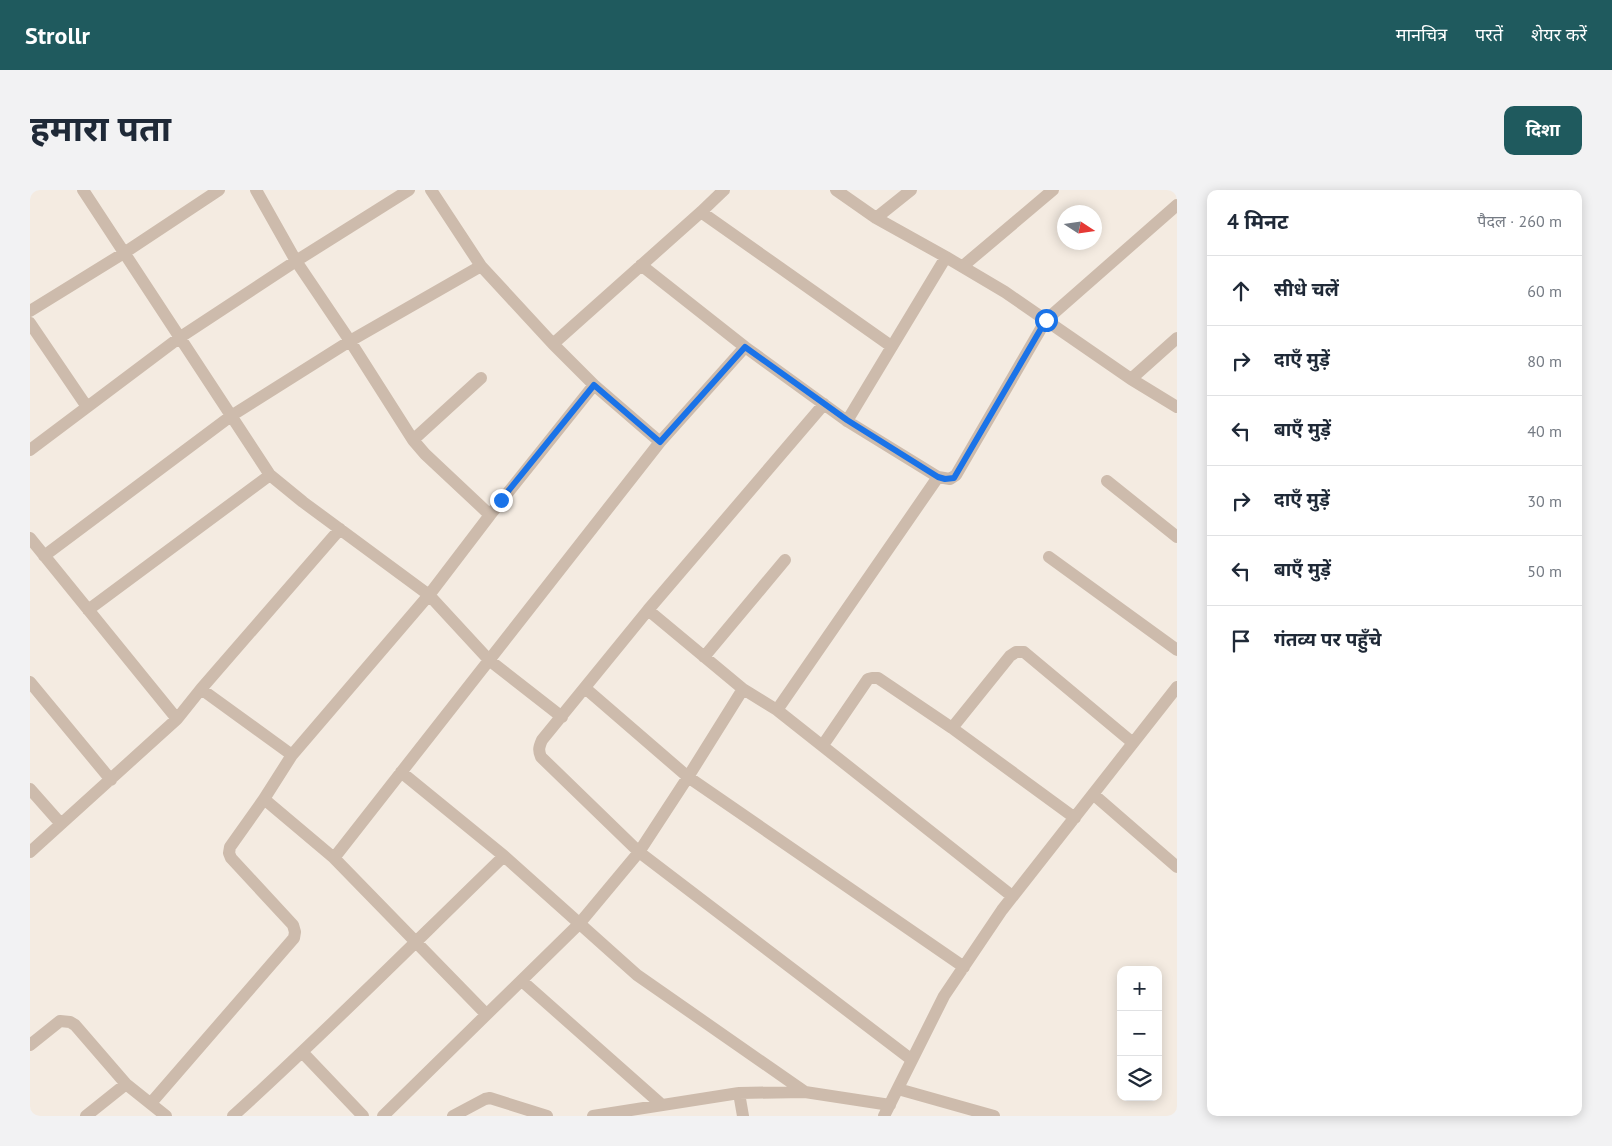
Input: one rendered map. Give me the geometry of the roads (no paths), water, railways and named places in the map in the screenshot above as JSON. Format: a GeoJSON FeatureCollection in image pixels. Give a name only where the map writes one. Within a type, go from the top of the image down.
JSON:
{"type":"FeatureCollection","features":[{"type":"Feature","properties":{"kind":"street"},"geometry":{"type":"LineString","coordinates":[[83,190],[270,475],[429,595],[489,660],[562,717]]}},
{"type":"Feature","properties":{"kind":"street"},"geometry":{"type":"LineString","coordinates":[[30,311],[124,253],[219,190]]}},
{"type":"Feature","properties":{"kind":"street"},"geometry":{"type":"LineString","coordinates":[[256,190],[296,261],[414,440],[425,454],[490,515]]}},
{"type":"Feature","properties":{"kind":"street"},"geometry":{"type":"LineString","coordinates":[[30,450],[179,338],[409,190]]}},
{"type":"Feature","properties":{"kind":"street"},"geometry":{"type":"LineString","coordinates":[[431,190],[481,266],[594,385],[660,442]]}},
{"type":"Feature","properties":{"kind":"street"},"geometry":{"type":"LineString","coordinates":[[553,344],[702,212],[724,190]]}},
{"type":"Feature","properties":{"kind":"street"},"geometry":{"type":"LineString","coordinates":[[836,190],[876,218],[963,266],[1005,292],[1131,379],[1177,406]]}},
{"type":"Feature","properties":{"kind":"street"},"geometry":{"type":"LineString","coordinates":[[876,218],[911,190]]}},
{"type":"Feature","properties":{"kind":"street"},"geometry":{"type":"LineString","coordinates":[[963,266],[1053,190]]}},
{"type":"Feature","properties":{"kind":"street"},"geometry":{"type":"LineString","coordinates":[[641,265],[745,347],[847,420],[938,477],[950,479],[956,475],[1046,320],[1177,204]]}},
{"type":"Feature","properties":{"kind":"street"},"geometry":{"type":"LineString","coordinates":[[702,212],[891,346]]}},
{"type":"Feature","properties":{"kind":"street"},"geometry":{"type":"LineString","coordinates":[[847,420],[946,257]]}},
{"type":"Feature","properties":{"kind":"street"},"geometry":{"type":"LineString","coordinates":[[44,556],[230,416],[350,341],[481,266]]}},
{"type":"Feature","properties":{"kind":"street"},"geometry":{"type":"LineString","coordinates":[[30,323],[87,407]]}},
{"type":"Feature","properties":{"kind":"street"},"geometry":{"type":"LineString","coordinates":[[1131,379],[1177,338]]}},
{"type":"Feature","properties":{"kind":"street"},"geometry":{"type":"LineString","coordinates":[[334,858],[660,442],[745,347]]}},
{"type":"Feature","properties":{"kind":"street"},"geometry":{"type":"LineString","coordinates":[[414,440],[481,378]]}},
{"type":"Feature","properties":{"kind":"street"},"geometry":{"type":"LineString","coordinates":[[151,1103],[294,938],[293,925],[237,866],[229,853],[230,847],[292,755],[429,595],[594,385]]}},
{"type":"Feature","properties":{"kind":"street"},"geometry":{"type":"LineString","coordinates":[[824,404],[648,610],[542,740],[539,747],[541,756],[639,852],[912,1060]]}},
{"type":"Feature","properties":{"kind":"street"},"geometry":{"type":"LineString","coordinates":[[88,610],[270,475]]}},
{"type":"Feature","properties":{"kind":"street"},"geometry":{"type":"LineString","coordinates":[[777,710],[938,477]]}},
{"type":"Feature","properties":{"kind":"street"},"geometry":{"type":"LineString","coordinates":[[1107,481],[1177,537]]}},
{"type":"Feature","properties":{"kind":"street"},"geometry":{"type":"LineString","coordinates":[[30,852],[177,719],[340,529]]}},
{"type":"Feature","properties":{"kind":"street"},"geometry":{"type":"LineString","coordinates":[[30,540],[177,719]]}},
{"type":"Feature","properties":{"kind":"street"},"geometry":{"type":"LineString","coordinates":[[1049,557],[1177,650]]}},
{"type":"Feature","properties":{"kind":"street"},"geometry":{"type":"LineString","coordinates":[[704,657],[785,560]]}},
{"type":"Feature","properties":{"kind":"street"},"geometry":{"type":"LineString","coordinates":[[648,610],[743,689],[777,710],[823,745],[1012,896]]}},
{"type":"Feature","properties":{"kind":"street"},"geometry":{"type":"LineString","coordinates":[[952,728],[1010,656],[1016,652],[1024,652],[1133,743]]}},
{"type":"Feature","properties":{"kind":"street"},"geometry":{"type":"LineString","coordinates":[[823,745],[868,679],[880,680],[952,728],[1075,818]]}},
{"type":"Feature","properties":{"kind":"street"},"geometry":{"type":"LineString","coordinates":[[30,682],[111,780]]}},
{"type":"Feature","properties":{"kind":"street"},"geometry":{"type":"LineString","coordinates":[[593,1116],[739,1093],[805,1092],[887,1110],[944,996],[1012,896],[1177,687]]}},
{"type":"Feature","properties":{"kind":"street"},"geometry":{"type":"LineString","coordinates":[[585,688],[688,777],[964,967]]}},
{"type":"Feature","properties":{"kind":"street"},"geometry":{"type":"LineString","coordinates":[[201,689],[292,755]]}},
{"type":"Feature","properties":{"kind":"street"},"geometry":{"type":"LineString","coordinates":[[383,1116],[579,924],[639,852],[743,689]]}},
{"type":"Feature","properties":{"kind":"street"},"geometry":{"type":"LineString","coordinates":[[401,772],[504,856],[637,976],[805,1092]]}},
{"type":"Feature","properties":{"kind":"street"},"geometry":{"type":"LineString","coordinates":[[30,788],[61,824]]}},
{"type":"Feature","properties":{"kind":"street"},"geometry":{"type":"LineString","coordinates":[[1093,794],[1177,867]]}},
{"type":"Feature","properties":{"kind":"street"},"geometry":{"type":"LineString","coordinates":[[264,799],[334,858],[416,940],[486,1014]]}},
{"type":"Feature","properties":{"kind":"street"},"geometry":{"type":"LineString","coordinates":[[233,1116],[303,1053],[416,940],[504,856]]}},
{"type":"Feature","properties":{"kind":"street"},"geometry":{"type":"LineString","coordinates":[[522,981],[662,1104]]}},
{"type":"Feature","properties":{"kind":"street"},"geometry":{"type":"LineString","coordinates":[[30,1045],[60,1021],[70,1022],[75,1025],[126,1084],[166,1116]]}},
{"type":"Feature","properties":{"kind":"street"},"geometry":{"type":"LineString","coordinates":[[303,1053],[363,1116]]}},
{"type":"Feature","properties":{"kind":"street"},"geometry":{"type":"LineString","coordinates":[[86,1116],[126,1084]]}},
{"type":"Feature","properties":{"kind":"street"},"geometry":{"type":"LineString","coordinates":[[898,1089],[994,1116]]}},
{"type":"Feature","properties":{"kind":"street"},"geometry":{"type":"LineString","coordinates":[[739,1093],[743,1116]]}},
{"type":"Feature","properties":{"kind":"street"},"geometry":{"type":"LineString","coordinates":[[453,1116],[490,1098],[547,1116]]}}]}
